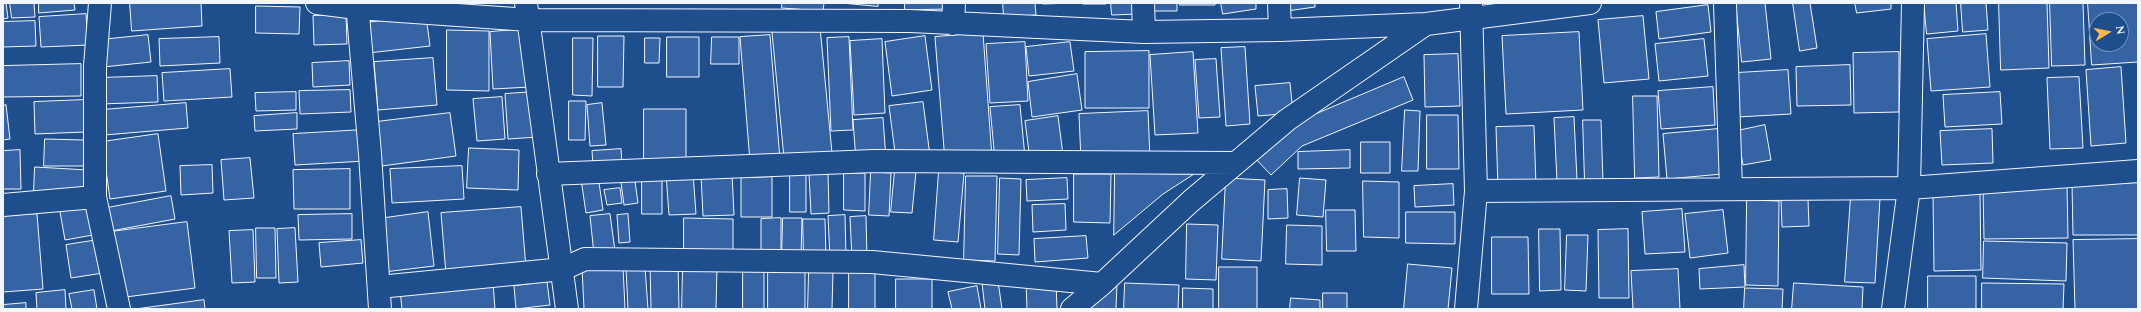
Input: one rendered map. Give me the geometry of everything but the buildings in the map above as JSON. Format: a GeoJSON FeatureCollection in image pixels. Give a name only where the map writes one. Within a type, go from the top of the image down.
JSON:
{"type":"FeatureCollection","features":[{"type":"Feature","properties":{"kind":"street"},"geometry":{"type":"LineString","coordinates":[[100,3],[96,66],[95,197],[119,309]]}},
{"type":"Feature","properties":{"kind":"street"},"geometry":{"type":"LineString","coordinates":[[317,3],[357,6],[527,12],[910,21],[954,13],[1144,32],[1280,30],[1426,24],[1472,11],[1590,3]]}},
{"type":"Feature","properties":{"kind":"street"},"geometry":{"type":"LineString","coordinates":[[1143,3],[1144,32]]}},
{"type":"Feature","properties":{"kind":"street"},"geometry":{"type":"LineString","coordinates":[[1279,3],[1280,30]]}},
{"type":"Feature","properties":{"kind":"street"},"geometry":{"type":"LineString","coordinates":[[1725,3],[1731,189]]}},
{"type":"Feature","properties":{"kind":"street"},"geometry":{"type":"LineString","coordinates":[[1893,309],[1909,188],[1913,3]]}},
{"type":"Feature","properties":{"kind":"street"},"geometry":{"type":"LineString","coordinates":[[357,6],[370,154],[380,309]]}},
{"type":"Feature","properties":{"kind":"street"},"geometry":{"type":"LineString","coordinates":[[1466,309],[1476,191],[1472,11]]}},
{"type":"Feature","properties":{"kind":"street"},"geometry":{"type":"LineString","coordinates":[[527,12],[548,174],[563,269],[567,309]]}},
{"type":"Feature","properties":{"kind":"street"},"geometry":{"type":"LineString","coordinates":[[1072,309],[1102,284],[1191,201],[1287,120],[1426,24]]}},
{"type":"Feature","properties":{"kind":"street"},"geometry":{"type":"LineString","coordinates":[[548,174],[874,161],[1236,163]]}},
{"type":"Feature","properties":{"kind":"street"},"geometry":{"type":"LineString","coordinates":[[1476,191],[1909,188],[2138,171]]}},
{"type":"Feature","properties":{"kind":"street"},"geometry":{"type":"LineString","coordinates":[[3,205],[95,197]]}},
{"type":"Feature","properties":{"kind":"street"},"geometry":{"type":"LineString","coordinates":[[379,287],[563,269],[585,259],[872,262],[1102,284]]}}]}
